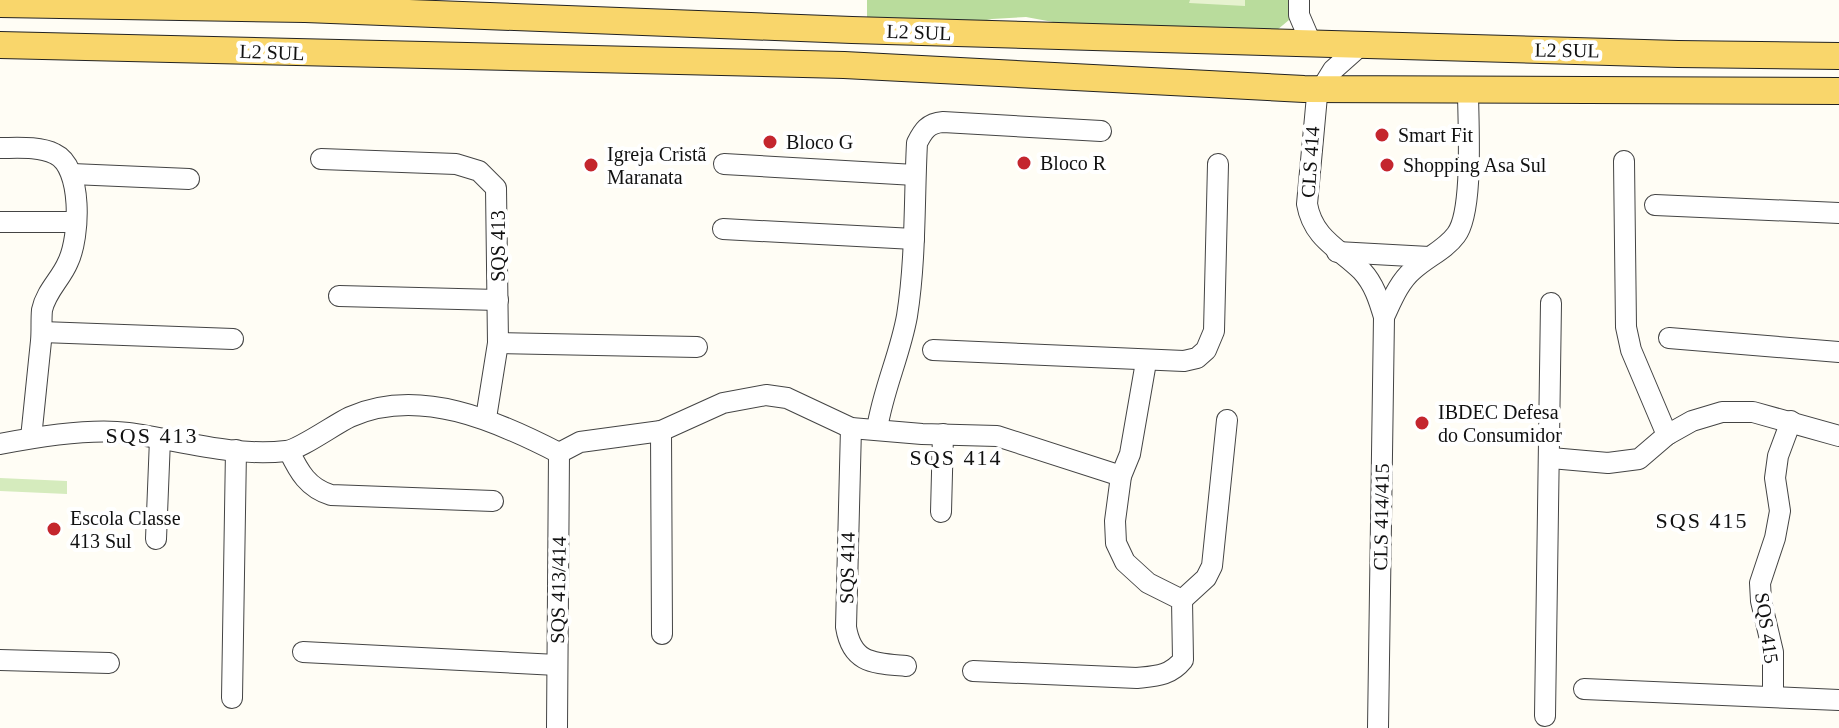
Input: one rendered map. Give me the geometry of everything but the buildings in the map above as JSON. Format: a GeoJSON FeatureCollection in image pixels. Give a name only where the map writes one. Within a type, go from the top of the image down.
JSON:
{"type":"FeatureCollection","features":[{"type":"Feature","properties":{"kind":"main road","name":"L2 SUL"},"geometry":{"type":"LineString","coordinates":[[6,4],[305,9],[405,15],[1360,46],[1839,56]]}},
{"type":"Feature","properties":{"kind":"main road"},"geometry":{"type":"LineString","coordinates":[[6,4],[3,24],[6,45]]}},
{"type":"Feature","properties":{"kind":"main road"},"geometry":{"type":"LineString","coordinates":[[1195,83],[1188,71],[1197,41]]}},
{"type":"Feature","properties":{"kind":"main road","name":"L2 SUL"},"geometry":{"type":"LineString","coordinates":[[6,45],[844,65],[1319,89],[1839,91]]}},
{"type":"Feature","properties":{"kind":"main road"},"geometry":{"type":"LineString","coordinates":[[1598,88],[1606,71],[1602,50]]}},
{"type":"Feature","properties":{"kind":"street"},"geometry":{"type":"LineString","coordinates":[[1279,42],[1299,7]]}},
{"type":"Feature","properties":{"kind":"street"},"geometry":{"type":"LineString","coordinates":[[1299,7],[1311,43]]}},
{"type":"Feature","properties":{"kind":"street"},"geometry":{"type":"LineString","coordinates":[[1319,89],[1336,66],[1360,46]]}},
{"type":"Feature","properties":{"kind":"street","name":"CLS 414"},"geometry":{"type":"LineString","coordinates":[[1319,89],[1313,112],[1307,204],[1309,216],[1337,252],[1361,271],[1375,289],[1384,317]]}},
{"type":"Feature","properties":{"kind":"street"},"geometry":{"type":"LineString","coordinates":[[1384,317],[1399,287],[1412,270],[1459,233],[1466,211],[1468,90]]}},
{"type":"Feature","properties":{"kind":"street"},"geometry":{"type":"LineString","coordinates":[[877,429],[906,316],[914,239],[917,143],[922,132],[932,123],[1101,131]]}},
{"type":"Feature","properties":{"kind":"street"},"geometry":{"type":"LineString","coordinates":[[0,148],[40,149],[54,153],[67,162],[72,174],[76,222],[74,243],[68,262],[53,284],[42,311],[31,438]]}},
{"type":"Feature","properties":{"kind":"street","name":"SQS 413"},"geometry":{"type":"LineString","coordinates":[[321,159],[456,164],[486,176],[498,193],[498,343],[486,418]]}},
{"type":"Feature","properties":{"kind":"street"},"geometry":{"type":"LineString","coordinates":[[1624,161],[1626,327],[1631,350],[1667,435]]}},
{"type":"Feature","properties":{"kind":"street"},"geometry":{"type":"LineString","coordinates":[[724,164],[915,175]]}},
{"type":"Feature","properties":{"kind":"street"},"geometry":{"type":"LineString","coordinates":[[933,350],[1146,362],[1197,358],[1213,338],[1218,164]]}},
{"type":"Feature","properties":{"kind":"street"},"geometry":{"type":"LineString","coordinates":[[72,174],[189,179]]}},
{"type":"Feature","properties":{"kind":"street"},"geometry":{"type":"LineString","coordinates":[[1655,205],[1839,213]]}},
{"type":"Feature","properties":{"kind":"street"},"geometry":{"type":"LineString","coordinates":[[0,222],[76,222]]}},
{"type":"Feature","properties":{"kind":"street"},"geometry":{"type":"LineString","coordinates":[[723,229],[914,239]]}},
{"type":"Feature","properties":{"kind":"street"},"geometry":{"type":"LineString","coordinates":[[1337,252],[1429,257]]}},
{"type":"Feature","properties":{"kind":"street"},"geometry":{"type":"LineString","coordinates":[[339,296],[498,300]]}},
{"type":"Feature","properties":{"kind":"street"},"geometry":{"type":"LineString","coordinates":[[1545,716],[1551,303]]}},
{"type":"Feature","properties":{"kind":"street","name":"CLS 414/415"},"geometry":{"type":"LineString","coordinates":[[1376,725],[1384,317]]}},
{"type":"Feature","properties":{"kind":"street"},"geometry":{"type":"LineString","coordinates":[[42,332],[233,339]]}},
{"type":"Feature","properties":{"kind":"street"},"geometry":{"type":"LineString","coordinates":[[1669,338],[1839,352]]}},
{"type":"Feature","properties":{"kind":"street"},"geometry":{"type":"LineString","coordinates":[[498,343],[697,347]]}},
{"type":"Feature","properties":{"kind":"street"},"geometry":{"type":"LineString","coordinates":[[1146,362],[1130,454],[1121,476],[1115,521],[1116,543],[1125,562],[1148,583],[1182,600]]}},
{"type":"Feature","properties":{"kind":"street"},"geometry":{"type":"LineString","coordinates":[[0,444],[31,438],[124,433],[236,450],[289,451],[338,423],[380,405],[406,404],[486,418],[559,453],[593,439],[661,431],[723,403],[766,395],[787,398],[851,428],[997,436],[1121,476]]}},
{"type":"Feature","properties":{"kind":"street"},"geometry":{"type":"LineString","coordinates":[[1551,458],[1627,462],[1639,459],[1667,435],[1692,421],[1722,412],[1753,412],[1839,436]]}},
{"type":"Feature","properties":{"kind":"street"},"geometry":{"type":"LineString","coordinates":[[973,671],[1137,678],[1161,676],[1174,670],[1183,660],[1182,600],[1206,578],[1212,566],[1227,420]]}},
{"type":"Feature","properties":{"kind":"street","name":"SQS 415"},"geometry":{"type":"LineString","coordinates":[[1773,697],[1771,633],[1761,601],[1760,583],[1775,538],[1780,511],[1775,478],[1778,456],[1791,421]]}},
{"type":"Feature","properties":{"kind":"street","name":"SQS 414"},"geometry":{"type":"LineString","coordinates":[[851,428],[846,627],[849,642],[857,654],[871,662],[906,666]]}},
{"type":"Feature","properties":{"kind":"street"},"geometry":{"type":"LineString","coordinates":[[661,431],[662,634]]}},
{"type":"Feature","properties":{"kind":"street"},"geometry":{"type":"LineString","coordinates":[[941,512],[943,434]]}},
{"type":"Feature","properties":{"kind":"street"},"geometry":{"type":"LineString","coordinates":[[156,539],[160,439]]}},
{"type":"Feature","properties":{"kind":"street"},"geometry":{"type":"LineString","coordinates":[[232,698],[236,450]]}},
{"type":"Feature","properties":{"kind":"street"},"geometry":{"type":"LineString","coordinates":[[289,451],[301,475],[312,486],[331,495],[493,501]]}},
{"type":"Feature","properties":{"kind":"street","name":"SQS 413/414"},"geometry":{"type":"LineString","coordinates":[[557,728],[559,453]]}},
{"type":"Feature","properties":{"kind":"street"},"geometry":{"type":"LineString","coordinates":[[303,652],[557,665]]}},
{"type":"Feature","properties":{"kind":"street"},"geometry":{"type":"LineString","coordinates":[[0,660],[109,663]]}},
{"type":"Feature","properties":{"kind":"street"},"geometry":{"type":"LineString","coordinates":[[1584,689],[1839,700]]}},
{"type":"Feature","properties":{"kind":"green space"},"geometry":{"type":"Polygon","coordinates":[[[867,0],[1289,0],[1289,20],[1271,35],[1091,29],[1026,17],[960,25],[867,22],[867,0]]]}},
{"type":"Feature","properties":{"kind":"green space"},"geometry":{"type":"Polygon","coordinates":[[[1190,0],[1245,0],[1245,6],[1189,3],[1190,0]]]}},
{"type":"Feature","properties":{"kind":"green space"},"geometry":{"type":"Polygon","coordinates":[[[0,478],[67,481],[67,494],[0,491],[0,478]]]}},
{"type":"Feature","properties":{"kind":"place","name":"Smart Fit"},"geometry":{"type":"Point","coordinates":[1382,135]}},
{"type":"Feature","properties":{"kind":"place","name":"Bloco G"},"geometry":{"type":"Point","coordinates":[770,142]}},
{"type":"Feature","properties":{"kind":"place","name":"Bloco R"},"geometry":{"type":"Point","coordinates":[1024,163]}},
{"type":"Feature","properties":{"kind":"place","name":"Igreja Cristã Maranata"},"geometry":{"type":"Point","coordinates":[591,165]}},
{"type":"Feature","properties":{"kind":"place","name":"Shopping Asa Sul"},"geometry":{"type":"Point","coordinates":[1387,165]}},
{"type":"Feature","properties":{"kind":"place","name":"IBDEC Defesa do Consumidor"},"geometry":{"type":"Point","coordinates":[1422,423]}},
{"type":"Feature","properties":{"kind":"place","name":"Escola Classe 413 Sul"},"geometry":{"type":"Point","coordinates":[54,529]}},
{"type":"Feature","properties":{"kind":"district","name":"SQS 413"},"geometry":{"type":"Point","coordinates":[152,435]}},
{"type":"Feature","properties":{"kind":"district","name":"SQS 414"},"geometry":{"type":"Point","coordinates":[956,457]}},
{"type":"Feature","properties":{"kind":"district","name":"SQS 415"},"geometry":{"type":"Point","coordinates":[1702,520]}}]}
